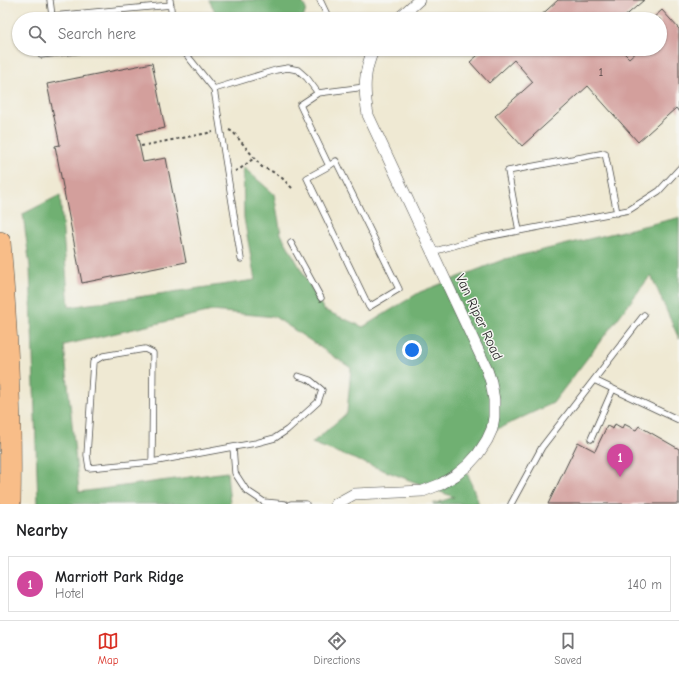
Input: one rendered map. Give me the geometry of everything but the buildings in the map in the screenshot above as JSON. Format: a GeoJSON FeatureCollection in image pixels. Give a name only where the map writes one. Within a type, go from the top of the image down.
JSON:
{"type":"FeatureCollection","features":[{"type":"Feature","properties":{"kind":"highway"},"geometry":{"type":"LineString","coordinates":[[0,242],[8,366],[10,504]]}},
{"type":"Feature","properties":{"kind":"street"},"geometry":{"type":"LineString","coordinates":[[406,12],[419,0]]}},
{"type":"Feature","properties":{"kind":"street","name":"Van Riper Road"},"geometry":{"type":"LineString","coordinates":[[336,504],[354,494],[422,491],[441,484],[456,475],[474,459],[487,440],[492,429],[494,417],[494,400],[491,382],[486,367],[368,115],[365,99],[365,87],[370,56]]}},
{"type":"Feature","properties":{"kind":"lane"},"geometry":{"type":"LineString","coordinates":[[50,0],[52,12]]}},
{"type":"Feature","properties":{"kind":"lane"},"geometry":{"type":"LineString","coordinates":[[320,0],[326,12]]}},
{"type":"Feature","properties":{"kind":"lane"},"geometry":{"type":"LineString","coordinates":[[88,12],[170,3]]}},
{"type":"Feature","properties":{"kind":"lane"},"geometry":{"type":"LineString","coordinates":[[188,56],[214,89],[241,259]]}},
{"type":"Feature","properties":{"kind":"lane"},"geometry":{"type":"LineString","coordinates":[[214,89],[276,70],[288,68],[298,70],[307,78],[318,93]]}},
{"type":"Feature","properties":{"kind":"lane"},"geometry":{"type":"LineString","coordinates":[[329,166],[300,105],[318,93],[365,87]]}},
{"type":"Feature","properties":{"kind":"lane"},"geometry":{"type":"LineString","coordinates":[[519,231],[508,171],[515,169],[605,153],[617,213]]}},
{"type":"Feature","properties":{"kind":"lane"},"geometry":{"type":"LineString","coordinates":[[336,162],[399,289],[369,307],[307,178],[329,166],[336,162]]}},
{"type":"Feature","properties":{"kind":"lane"},"geometry":{"type":"LineString","coordinates":[[432,252],[480,238],[629,210],[659,191],[679,169]]}},
{"type":"Feature","properties":{"kind":"lane"},"geometry":{"type":"LineString","coordinates":[[291,243],[321,298]]}},
{"type":"Feature","properties":{"kind":"lane"},"geometry":{"type":"LineString","coordinates":[[511,504],[542,447],[644,315]]}},
{"type":"Feature","properties":{"kind":"lane"},"geometry":{"type":"LineString","coordinates":[[152,462],[153,353],[145,349],[103,356],[93,362],[87,455],[89,468],[152,462],[256,443],[275,438],[287,430],[318,402],[322,390],[310,380],[298,376]]}},
{"type":"Feature","properties":{"kind":"lane"},"geometry":{"type":"LineString","coordinates":[[594,380],[679,420]]}},
{"type":"Feature","properties":{"kind":"lane"},"geometry":{"type":"LineString","coordinates":[[590,439],[613,389]]}},
{"type":"Feature","properties":{"kind":"lane"},"geometry":{"type":"LineString","coordinates":[[233,447],[235,473],[246,490],[264,502],[285,504]]}},
{"type":"Feature","properties":{"kind":"lane"},"geometry":{"type":"LineString","coordinates":[[291,504],[306,504]]}},
{"type":"Feature","properties":{"kind":"path"},"geometry":{"type":"LineString","coordinates":[[227,175],[240,169],[254,158]]}},
{"type":"Feature","properties":{"kind":"green space"},"geometry":{"type":"Polygon","coordinates":[[[209,0],[301,0],[306,9],[305,12],[215,12],[209,0]]]}},
{"type":"Feature","properties":{"kind":"green space"},"geometry":{"type":"Polygon","coordinates":[[[243,167],[274,194],[281,234],[324,310],[363,327],[420,292],[505,259],[679,217],[679,339],[651,275],[553,403],[489,433],[466,470],[479,504],[433,504],[454,497],[312,443],[347,413],[351,368],[275,317],[212,311],[64,345],[79,492],[227,472],[230,504],[38,504],[30,267],[23,214],[60,195],[69,307],[255,280],[244,218],[243,167]]]}},
{"type":"Feature","properties":{"kind":"place","name":"Marriott Park Ridge"},"geometry":{"type":"Point","coordinates":[620,477]}}]}
